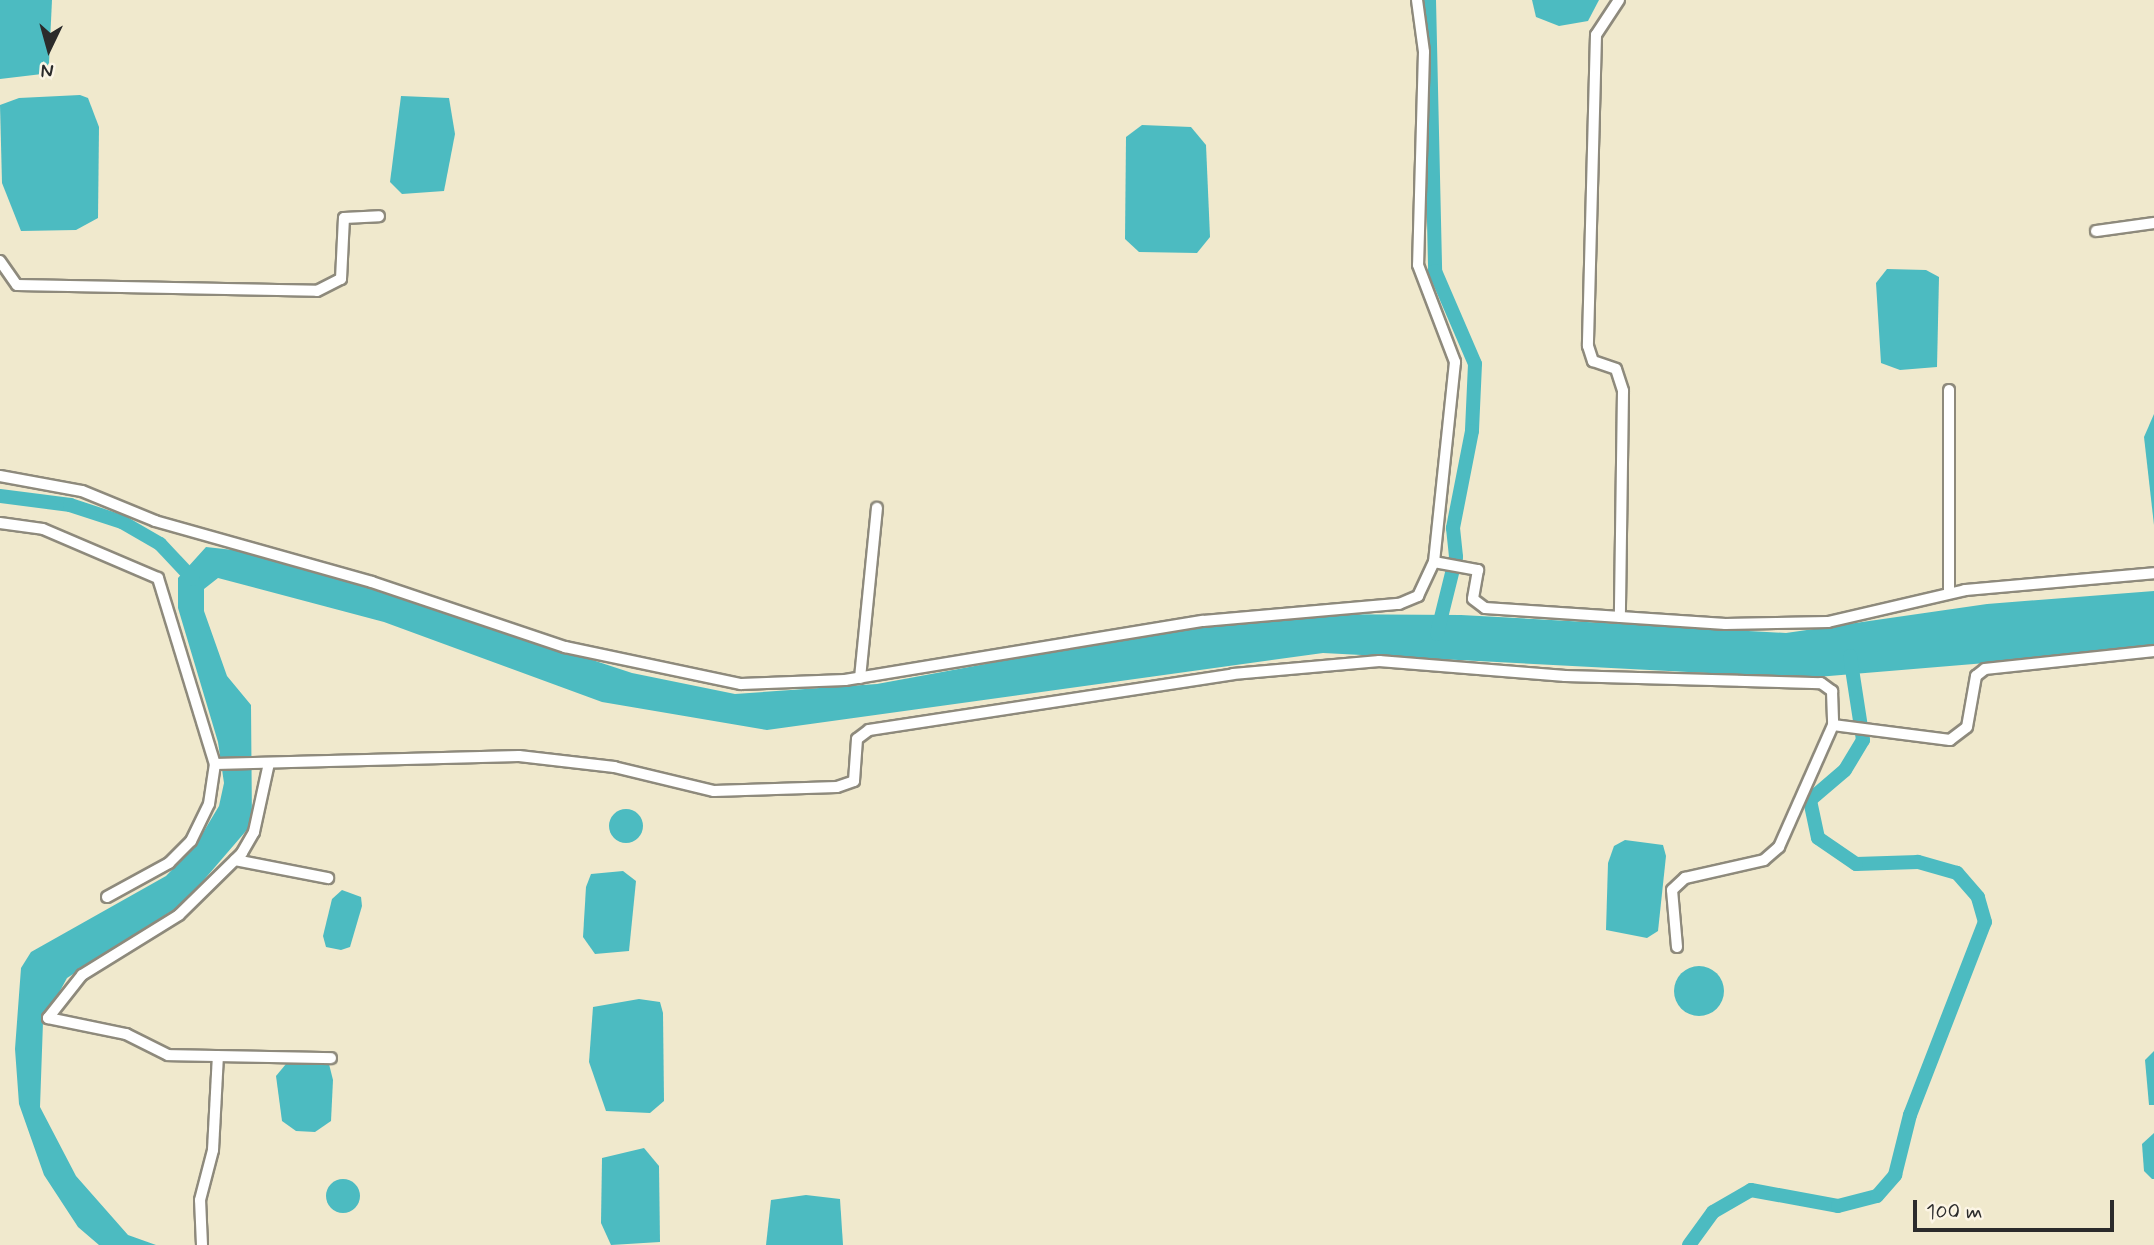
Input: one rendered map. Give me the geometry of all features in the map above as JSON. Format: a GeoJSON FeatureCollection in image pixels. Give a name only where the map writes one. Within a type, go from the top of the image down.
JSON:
{"type":"FeatureCollection","features":[{"type":"Feature","properties":{"kind":"street"},"geometry":{"type":"LineString","coordinates":[[0,476],[82,491],[180,529],[372,582],[603,657],[741,684],[860,678],[1203,621],[1399,604],[1418,596],[1437,562],[1455,362],[1418,265],[1424,52],[1417,0]]}},
{"type":"Feature","properties":{"kind":"street"},"geometry":{"type":"LineString","coordinates":[[1619,0],[1597,35],[1588,346],[1593,361],[1616,369],[1623,391],[1620,617]]}},
{"type":"Feature","properties":{"kind":"street"},"geometry":{"type":"LineString","coordinates":[[0,261],[17,285],[317,291],[341,279],[344,218],[379,216]]}},
{"type":"Feature","properties":{"kind":"street"},"geometry":{"type":"LineString","coordinates":[[2096,232],[2154,223]]}},
{"type":"Feature","properties":{"kind":"street"},"geometry":{"type":"LineString","coordinates":[[1949,390],[1949,593]]}},
{"type":"Feature","properties":{"kind":"street"},"geometry":{"type":"LineString","coordinates":[[860,678],[877,508]]}},
{"type":"Feature","properties":{"kind":"street"},"geometry":{"type":"LineString","coordinates":[[0,523],[43,529],[159,578],[220,764],[209,804],[191,841],[169,863],[107,897]]}},
{"type":"Feature","properties":{"kind":"street"},"geometry":{"type":"LineString","coordinates":[[1437,562],[1478,569],[1473,599],[1485,608],[1620,617],[1828,622],[1949,593],[2154,573]]}},
{"type":"Feature","properties":{"kind":"street"},"geometry":{"type":"LineString","coordinates":[[1838,725],[1880,732],[1957,738],[1967,727],[1976,676],[1993,667],[2154,651]]}},
{"type":"Feature","properties":{"kind":"street"},"geometry":{"type":"LineString","coordinates":[[220,764],[520,756],[614,767],[714,791],[837,787],[854,781],[857,738],[869,730],[1163,683],[1357,661],[1565,676],[1821,682],[1832,691],[1838,725],[1779,847],[1764,860],[1685,878],[1672,890],[1677,947]]}},
{"type":"Feature","properties":{"kind":"street"},"geometry":{"type":"LineString","coordinates":[[264,764],[254,832],[235,860],[178,915],[82,975],[48,1018],[126,1034],[168,1055],[331,1058]]}},
{"type":"Feature","properties":{"kind":"street"},"geometry":{"type":"LineString","coordinates":[[235,860],[328,878]]}},
{"type":"Feature","properties":{"kind":"street"},"geometry":{"type":"LineString","coordinates":[[202,1245],[200,1200],[213,1150],[218,1056]]}},
{"type":"Feature","properties":{"kind":"water"},"geometry":{"type":"Polygon","coordinates":[[[0,0],[52,0],[49,63],[42,74],[0,79],[0,0]]]}},
{"type":"Feature","properties":{"kind":"water"},"geometry":{"type":"Polygon","coordinates":[[[1532,0],[1599,0],[1588,21],[1559,26],[1536,17],[1532,0]]]}},
{"type":"Feature","properties":{"kind":"water"},"geometry":{"type":"Polygon","coordinates":[[[80,95],[88,98],[99,127],[98,218],[76,230],[21,231],[2,183],[0,105],[19,98],[80,95]]]}},
{"type":"Feature","properties":{"kind":"water"},"geometry":{"type":"Polygon","coordinates":[[[401,96],[449,98],[455,134],[444,191],[402,194],[390,182],[401,96]]]}},
{"type":"Feature","properties":{"kind":"water"},"geometry":{"type":"Polygon","coordinates":[[[1142,125],[1191,127],[1206,145],[1210,237],[1197,253],[1139,252],[1125,239],[1126,137],[1142,125]]]}},
{"type":"Feature","properties":{"kind":"water"},"geometry":{"type":"Polygon","coordinates":[[[1887,269],[1926,270],[1939,277],[1937,367],[1900,370],[1881,363],[1876,283],[1887,269]]]}},
{"type":"Feature","properties":{"kind":"water"},"geometry":{"type":"Polygon","coordinates":[[[2154,414],[2154,525],[2144,437],[2154,414]]]}},
{"type":"Feature","properties":{"kind":"water"},"geometry":{"type":"Polygon","coordinates":[[[206,547],[269,554],[632,673],[735,694],[877,684],[1175,629],[1304,614],[1461,615],[1786,633],[1987,604],[2154,591],[2154,649],[1805,678],[1323,653],[767,730],[602,702],[384,622],[218,578],[204,589],[204,611],[227,676],[251,705],[252,824],[184,903],[67,978],[43,1022],[40,1107],[76,1176],[128,1235],[156,1245],[99,1245],[78,1227],[44,1175],[19,1104],[15,1049],[21,968],[31,952],[166,876],[195,846],[219,806],[224,783],[218,742],[178,608],[178,578],[206,547]]]}},
{"type":"Feature","properties":{"kind":"water"},"geometry":{"type":"Polygon","coordinates":[[[626,809],[638,814],[643,826],[638,838],[626,843],[614,838],[609,826],[614,814],[626,809]]]}},
{"type":"Feature","properties":{"kind":"water"},"geometry":{"type":"Polygon","coordinates":[[[1625,840],[1663,845],[1666,856],[1658,931],[1647,938],[1606,930],[1608,863],[1614,846],[1625,840]]]}},
{"type":"Feature","properties":{"kind":"water"},"geometry":{"type":"Polygon","coordinates":[[[623,871],[636,881],[629,951],[595,954],[583,937],[586,887],[591,874],[623,871]]]}},
{"type":"Feature","properties":{"kind":"water"},"geometry":{"type":"Polygon","coordinates":[[[342,890],[361,897],[362,906],[350,947],[341,950],[326,947],[323,936],[332,899],[342,890]]]}},
{"type":"Feature","properties":{"kind":"water"},"geometry":{"type":"Polygon","coordinates":[[[1699,966],[1717,973],[1724,991],[1717,1009],[1699,1016],[1681,1009],[1674,991],[1681,973],[1699,966]]]}},
{"type":"Feature","properties":{"kind":"water"},"geometry":{"type":"Polygon","coordinates":[[[639,999],[660,1002],[663,1013],[664,1101],[650,1113],[606,1111],[589,1062],[593,1007],[639,999]]]}},
{"type":"Feature","properties":{"kind":"water"},"geometry":{"type":"Polygon","coordinates":[[[2154,1051],[2154,1105],[2149,1105],[2145,1060],[2154,1051]]]}},
{"type":"Feature","properties":{"kind":"water"},"geometry":{"type":"Polygon","coordinates":[[[321,1061],[329,1064],[333,1080],[331,1121],[315,1132],[296,1131],[282,1121],[276,1076],[286,1064],[321,1061]]]}},
{"type":"Feature","properties":{"kind":"water"},"geometry":{"type":"Polygon","coordinates":[[[2154,1133],[2152,1179],[2144,1171],[2142,1144],[2154,1133]]]}},
{"type":"Feature","properties":{"kind":"water"},"geometry":{"type":"Polygon","coordinates":[[[644,1148],[659,1166],[660,1242],[611,1245],[601,1223],[602,1158],[644,1148]]]}},
{"type":"Feature","properties":{"kind":"water"},"geometry":{"type":"Polygon","coordinates":[[[343,1179],[355,1184],[360,1196],[355,1208],[343,1213],[331,1208],[326,1196],[331,1184],[343,1179]]]}},
{"type":"Feature","properties":{"kind":"water"},"geometry":{"type":"Polygon","coordinates":[[[806,1195],[840,1199],[843,1245],[766,1245],[771,1200],[806,1195]]]}},
{"type":"Feature","properties":{"kind":"waterway"},"geometry":{"type":"LineString","coordinates":[[1429,0],[1435,271],[1475,364],[1472,431],[1453,528],[1456,557],[1437,634]]}},
{"type":"Feature","properties":{"kind":"waterway"},"geometry":{"type":"LineString","coordinates":[[0,496],[70,505],[122,522],[160,544],[193,579]]}},
{"type":"Feature","properties":{"kind":"waterway"},"geometry":{"type":"LineString","coordinates":[[1689,1245],[1713,1212],[1751,1190],[1838,1206],[1877,1196],[1895,1175],[1910,1115],[1985,922],[1978,897],[1957,873],[1918,862],[1856,864],[1818,838],[1810,800],[1845,770],[1863,740],[1850,656]]}}]}
